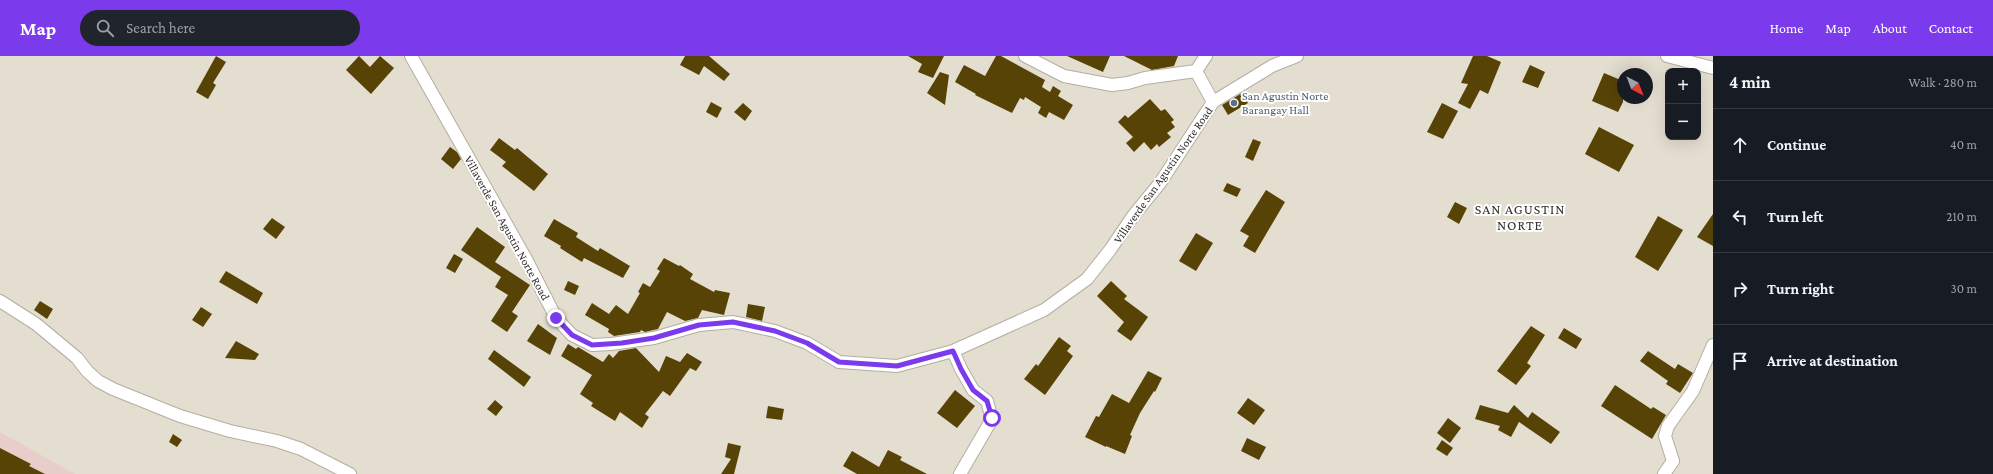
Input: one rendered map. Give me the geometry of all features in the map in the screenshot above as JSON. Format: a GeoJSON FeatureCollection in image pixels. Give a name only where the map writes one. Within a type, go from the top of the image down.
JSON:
{"type":"FeatureCollection","features":[{"type":"Feature","properties":{"kind":"street","name":"Villaverde San Agustin Norte Road"},"geometry":{"type":"LineString","coordinates":[[410,56],[526,259],[556,318],[572,335],[592,345],[622,343],[654,338],[699,325],[733,322],[775,331],[807,343],[839,362],[897,366],[953,351],[1044,310],[1086,279],[1110,250],[1133,216],[1160,183],[1213,102],[1272,66],[1298,56]]}},
{"type":"Feature","properties":{"kind":"street"},"geometry":{"type":"LineString","coordinates":[[1025,56],[1064,76],[1112,85],[1128,83],[1145,78],[1196,71],[1206,56]]}},
{"type":"Feature","properties":{"kind":"street"},"geometry":{"type":"LineString","coordinates":[[1667,56],[1713,68]]}},
{"type":"Feature","properties":{"kind":"street"},"geometry":{"type":"LineString","coordinates":[[1196,71],[1213,102]]}},
{"type":"Feature","properties":{"kind":"street"},"geometry":{"type":"LineString","coordinates":[[0,301],[36,324],[77,358],[87,371],[98,381],[113,389],[230,432],[276,441],[301,449],[350,474]]}},
{"type":"Feature","properties":{"kind":"street"},"geometry":{"type":"LineString","coordinates":[[1664,474],[1673,461],[1665,436],[1668,426],[1693,391],[1713,345]]}},
{"type":"Feature","properties":{"kind":"street"},"geometry":{"type":"LineString","coordinates":[[953,351],[973,390],[987,401],[992,418],[960,474]]}},
{"type":"Feature","properties":{"kind":"shaded area"},"geometry":{"type":"Polygon","coordinates":[[[0,432],[75,474],[0,474],[0,432]]]}},
{"type":"Feature","properties":{"kind":"building"},"geometry":{"type":"Polygon","coordinates":[[[216,56],[226,62],[213,83],[216,85],[208,99],[196,92],[216,56]]]}},
{"type":"Feature","properties":{"kind":"building"},"geometry":{"type":"Polygon","coordinates":[[[359,56],[370,67],[380,56],[394,68],[371,94],[346,70],[359,56]]]}},
{"type":"Feature","properties":{"kind":"building"},"geometry":{"type":"Polygon","coordinates":[[[685,56],[709,56],[730,74],[724,81],[704,66],[699,75],[680,65],[685,56]]]}},
{"type":"Feature","properties":{"kind":"building"},"geometry":{"type":"Polygon","coordinates":[[[908,56],[944,56],[933,78],[918,72],[922,64],[908,56]]]}},
{"type":"Feature","properties":{"kind":"building"},"geometry":{"type":"Polygon","coordinates":[[[996,56],[1001,56],[1045,80],[1042,87],[1050,92],[1053,86],[1061,91],[1058,96],[1073,105],[1064,120],[1049,112],[1046,118],[1038,113],[1041,107],[1025,97],[1024,100],[1020,98],[1012,113],[975,95],[976,94],[955,82],[964,65],[985,76],[996,56]]]}},
{"type":"Feature","properties":{"kind":"building"},"geometry":{"type":"Polygon","coordinates":[[[1067,56],[1110,56],[1103,72],[1067,56]]]}},
{"type":"Feature","properties":{"kind":"building"},"geometry":{"type":"Polygon","coordinates":[[[1124,56],[1178,56],[1174,66],[1152,70],[1124,56]]]}},
{"type":"Feature","properties":{"kind":"building"},"geometry":{"type":"Polygon","coordinates":[[[1473,56],[1487,56],[1501,62],[1488,94],[1480,90],[1470,109],[1458,103],[1468,84],[1461,83],[1473,56]]]}},
{"type":"Feature","properties":{"kind":"building"},"geometry":{"type":"Polygon","coordinates":[[[1530,65],[1545,72],[1538,88],[1522,82],[1530,65]]]}},
{"type":"Feature","properties":{"kind":"building"},"geometry":{"type":"Polygon","coordinates":[[[940,72],[949,75],[945,105],[927,93],[940,72]]]}},
{"type":"Feature","properties":{"kind":"building"},"geometry":{"type":"Polygon","coordinates":[[[1604,73],[1617,78],[1617,104],[1622,104],[1618,112],[1592,101],[1604,73]]]}},
{"type":"Feature","properties":{"kind":"building","name":"San Agustin Norte Barangay Hall"},"geometry":{"type":"Polygon","coordinates":[[[1242,93],[1248,103],[1228,115],[1222,105],[1242,93]]]}},
{"type":"Feature","properties":{"kind":"building"},"geometry":{"type":"Polygon","coordinates":[[[1150,99],[1161,111],[1165,109],[1174,120],[1171,122],[1175,127],[1167,133],[1171,137],[1159,147],[1157,144],[1151,150],[1144,142],[1134,152],[1126,143],[1133,137],[1118,122],[1125,115],[1128,118],[1150,99]]]}},
{"type":"Feature","properties":{"kind":"building"},"geometry":{"type":"Polygon","coordinates":[[[711,102],[722,108],[717,118],[706,112],[711,102]]]}},
{"type":"Feature","properties":{"kind":"building"},"geometry":{"type":"Polygon","coordinates":[[[743,103],[752,111],[745,121],[734,112],[743,103]]]}},
{"type":"Feature","properties":{"kind":"building"},"geometry":{"type":"Polygon","coordinates":[[[1442,103],[1458,111],[1443,139],[1427,132],[1442,103]]]}},
{"type":"Feature","properties":{"kind":"building"},"geometry":{"type":"Polygon","coordinates":[[[1599,127],[1634,145],[1619,172],[1585,154],[1599,127]]]}},
{"type":"Feature","properties":{"kind":"building"},"geometry":{"type":"Polygon","coordinates":[[[499,138],[515,150],[517,148],[548,174],[534,191],[502,166],[506,162],[490,150],[499,138]]]}},
{"type":"Feature","properties":{"kind":"building"},"geometry":{"type":"Polygon","coordinates":[[[1253,139],[1261,142],[1253,161],[1245,157],[1253,139]]]}},
{"type":"Feature","properties":{"kind":"building"},"geometry":{"type":"Polygon","coordinates":[[[450,147],[457,152],[461,159],[453,169],[441,159],[450,147]]]}},
{"type":"Feature","properties":{"kind":"building"},"geometry":{"type":"Polygon","coordinates":[[[1227,183],[1241,189],[1237,197],[1223,191],[1227,183]]]}},
{"type":"Feature","properties":{"kind":"building"},"geometry":{"type":"Polygon","coordinates":[[[1266,190],[1285,202],[1255,253],[1243,246],[1249,236],[1240,231],[1266,190]]]}},
{"type":"Feature","properties":{"kind":"building"},"geometry":{"type":"Polygon","coordinates":[[[1455,202],[1467,208],[1459,224],[1447,217],[1455,202]]]}},
{"type":"Feature","properties":{"kind":"building"},"geometry":{"type":"Polygon","coordinates":[[[1713,214],[1713,246],[1697,237],[1713,214]]]}},
{"type":"Feature","properties":{"kind":"building"},"geometry":{"type":"Polygon","coordinates":[[[1658,216],[1683,230],[1658,271],[1635,257],[1658,216]]]}},
{"type":"Feature","properties":{"kind":"building"},"geometry":{"type":"Polygon","coordinates":[[[272,218],[285,227],[276,239],[263,229],[272,218]]]}},
{"type":"Feature","properties":{"kind":"building"},"geometry":{"type":"Polygon","coordinates":[[[554,219],[578,233],[576,237],[598,251],[600,248],[630,266],[623,278],[584,258],[582,262],[560,248],[561,246],[544,236],[554,219]]]}},
{"type":"Feature","properties":{"kind":"building"},"geometry":{"type":"Polygon","coordinates":[[[477,227],[505,247],[495,262],[530,285],[512,312],[518,316],[507,332],[491,321],[508,295],[495,287],[501,277],[461,250],[477,227]]]}},
{"type":"Feature","properties":{"kind":"building"},"geometry":{"type":"Polygon","coordinates":[[[1196,233],[1213,243],[1196,271],[1179,261],[1196,233]]]}},
{"type":"Feature","properties":{"kind":"building"},"geometry":{"type":"Polygon","coordinates":[[[454,254],[463,259],[455,273],[446,268],[454,254]]]}},
{"type":"Feature","properties":{"kind":"building"},"geometry":{"type":"Polygon","coordinates":[[[664,258],[679,266],[680,265],[693,274],[690,279],[714,292],[715,290],[730,293],[724,315],[702,310],[698,318],[685,321],[667,312],[658,329],[645,332],[641,330],[640,332],[614,336],[608,332],[609,329],[585,315],[592,303],[609,314],[616,305],[628,314],[640,293],[638,292],[643,283],[650,287],[660,271],[657,269],[664,258]]]}},
{"type":"Feature","properties":{"kind":"building"},"geometry":{"type":"Polygon","coordinates":[[[226,271],[263,293],[257,304],[219,282],[226,271]]]}},
{"type":"Feature","properties":{"kind":"building"},"geometry":{"type":"Polygon","coordinates":[[[568,281],[579,286],[575,295],[564,290],[568,281]]]}},
{"type":"Feature","properties":{"kind":"building"},"geometry":{"type":"Polygon","coordinates":[[[1111,281],[1127,296],[1124,299],[1148,317],[1131,341],[1117,331],[1124,322],[1097,296],[1111,281]]]}},
{"type":"Feature","properties":{"kind":"building"},"geometry":{"type":"Polygon","coordinates":[[[40,301],[53,309],[47,319],[34,310],[40,301]]]}},
{"type":"Feature","properties":{"kind":"building"},"geometry":{"type":"Polygon","coordinates":[[[748,304],[765,307],[762,321],[746,317],[748,304]]]}},
{"type":"Feature","properties":{"kind":"building"},"geometry":{"type":"Polygon","coordinates":[[[201,307],[212,314],[203,327],[192,320],[201,307]]]}},
{"type":"Feature","properties":{"kind":"building"},"geometry":{"type":"Polygon","coordinates":[[[538,324],[557,338],[550,355],[527,341],[538,324]]]}},
{"type":"Feature","properties":{"kind":"building"},"geometry":{"type":"Polygon","coordinates":[[[1531,326],[1545,335],[1527,363],[1531,366],[1516,385],[1497,371],[1531,326]]]}},
{"type":"Feature","properties":{"kind":"building"},"geometry":{"type":"Polygon","coordinates":[[[1564,328],[1582,339],[1576,349],[1558,338],[1564,328]]]}},
{"type":"Feature","properties":{"kind":"building"},"geometry":{"type":"Polygon","coordinates":[[[1059,337],[1071,346],[1067,351],[1073,356],[1045,395],[1024,379],[1036,364],[1038,366],[1059,337]]]}},
{"type":"Feature","properties":{"kind":"building"},"geometry":{"type":"Polygon","coordinates":[[[236,341],[259,354],[255,360],[225,358],[236,341]]]}},
{"type":"Feature","properties":{"kind":"building"},"geometry":{"type":"Polygon","coordinates":[[[568,344],[576,349],[578,347],[603,362],[609,354],[613,358],[619,351],[636,348],[659,372],[666,356],[680,362],[687,353],[702,362],[696,371],[690,368],[670,396],[663,391],[645,414],[649,417],[642,428],[620,412],[615,421],[591,406],[593,403],[580,394],[592,375],[561,356],[568,344]]]}},
{"type":"Feature","properties":{"kind":"building"},"geometry":{"type":"Polygon","coordinates":[[[494,350],[531,377],[524,387],[488,359],[494,350]]]}},
{"type":"Feature","properties":{"kind":"building"},"geometry":{"type":"Polygon","coordinates":[[[1648,351],[1675,369],[1678,364],[1693,373],[1680,393],[1666,384],[1668,381],[1640,361],[1648,351]]]}},
{"type":"Feature","properties":{"kind":"building"},"geometry":{"type":"Polygon","coordinates":[[[1148,371],[1162,378],[1155,392],[1154,391],[1140,413],[1130,435],[1132,436],[1125,454],[1085,437],[1096,416],[1099,417],[1112,394],[1129,403],[1148,371]]]}},
{"type":"Feature","properties":{"kind":"building"},"geometry":{"type":"Polygon","coordinates":[[[1615,385],[1651,409],[1653,407],[1666,415],[1652,439],[1601,406],[1615,385]]]}},
{"type":"Feature","properties":{"kind":"building"},"geometry":{"type":"Polygon","coordinates":[[[955,390],[975,406],[957,428],[937,413],[955,390]]]}},
{"type":"Feature","properties":{"kind":"building"},"geometry":{"type":"Polygon","coordinates":[[[1248,398],[1265,410],[1254,425],[1237,413],[1248,398]]]}},
{"type":"Feature","properties":{"kind":"building"},"geometry":{"type":"Polygon","coordinates":[[[495,400],[503,407],[496,416],[487,409],[495,400]]]}},
{"type":"Feature","properties":{"kind":"building"},"geometry":{"type":"Polygon","coordinates":[[[1480,405],[1508,413],[1514,405],[1528,418],[1532,412],[1560,432],[1551,444],[1519,422],[1511,437],[1498,430],[1500,426],[1475,419],[1480,405]]]}},
{"type":"Feature","properties":{"kind":"building"},"geometry":{"type":"Polygon","coordinates":[[[768,406],[784,409],[782,420],[766,418],[768,406]]]}},
{"type":"Feature","properties":{"kind":"building"},"geometry":{"type":"Polygon","coordinates":[[[1448,418],[1461,428],[1450,443],[1437,433],[1448,418]]]}},
{"type":"Feature","properties":{"kind":"building"},"geometry":{"type":"Polygon","coordinates":[[[173,434],[182,440],[177,447],[169,442],[173,434]]]}},
{"type":"Feature","properties":{"kind":"building"},"geometry":{"type":"Polygon","coordinates":[[[1247,438],[1266,447],[1259,460],[1241,451],[1247,438]]]}},
{"type":"Feature","properties":{"kind":"building"},"geometry":{"type":"Polygon","coordinates":[[[1442,440],[1453,448],[1447,456],[1436,449],[1442,440]]]}},
{"type":"Feature","properties":{"kind":"building"},"geometry":{"type":"Polygon","coordinates":[[[728,443],[741,446],[734,474],[721,474],[731,459],[725,457],[728,443]]]}},
{"type":"Feature","properties":{"kind":"building"},"geometry":{"type":"Polygon","coordinates":[[[0,448],[31,464],[29,466],[45,474],[0,474],[0,448]]]}},
{"type":"Feature","properties":{"kind":"building"},"geometry":{"type":"Polygon","coordinates":[[[888,450],[902,457],[900,460],[927,474],[857,474],[843,466],[852,451],[879,467],[888,450]]]}},
{"type":"Feature","properties":{"kind":"place","name":"San Agustin Norte Barangay Hall"},"geometry":{"type":"Point","coordinates":[1234,103]}},
{"type":"Feature","properties":{"kind":"district","name":"SAN AGUSTIN NORTE"},"geometry":{"type":"Point","coordinates":[1520,218]}},
{"type":"Feature","properties":{"kind":"route"},"geometry":{"type":"LineString","coordinates":[[556,318],[572,335],[592,345],[622,343],[654,338],[699,325],[733,322],[775,331],[807,343],[839,362],[897,366],[953,351],[973,390],[987,401],[992,418]]}}]}
